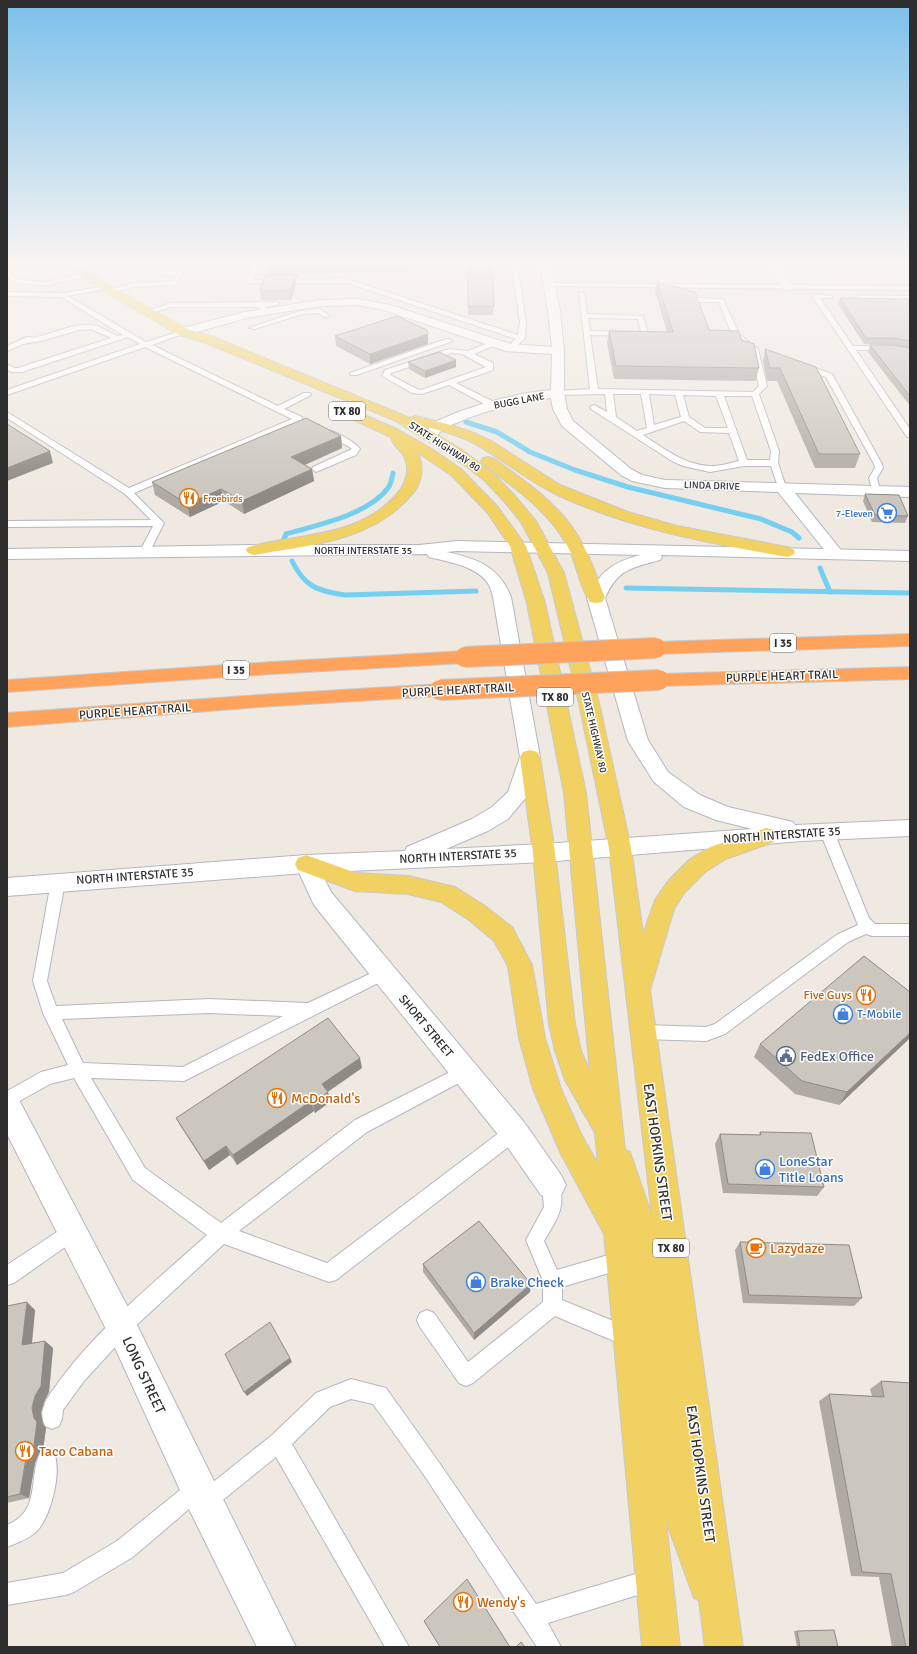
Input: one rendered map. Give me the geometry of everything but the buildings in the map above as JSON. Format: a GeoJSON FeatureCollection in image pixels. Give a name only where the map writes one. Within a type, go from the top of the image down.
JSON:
{"type":"FeatureCollection","features":[{"type":"Feature","properties":{"kind":"highway","name":"I 35"},"geometry":{"type":"LineString","coordinates":[[7,686],[465,656],[910,640]]}},
{"type":"Feature","properties":{"kind":"highway","name":"PURPLE HEART TRAIL"},"geometry":{"type":"LineString","coordinates":[[7,720],[259,701],[440,690],[816,674],[910,673]]}},
{"type":"Feature","properties":{"kind":"highway"},"geometry":{"type":"LineString","coordinates":[[816,674],[910,682]]}},
{"type":"Feature","properties":{"kind":"main road","name":"STATE HIGHWAY 80"},"geometry":{"type":"LineString","coordinates":[[188,338],[192,343],[246,368]]}},
{"type":"Feature","properties":{"kind":"main road","name":"STATE HIGHWAY 80"},"geometry":{"type":"LineString","coordinates":[[204,338],[435,431],[489,477],[509,498],[528,522],[556,573],[589,703],[620,848]]}},
{"type":"Feature","properties":{"kind":"main road"},"geometry":{"type":"LineString","coordinates":[[266,378],[290,382],[396,426],[435,431],[477,439],[544,482],[607,511],[642,522],[687,533],[787,552]]}},
{"type":"Feature","properties":{"kind":"main road","name":"STATE HIGHWAY 80"},"geometry":{"type":"LineString","coordinates":[[293,389],[362,417],[392,432],[456,472],[492,509],[518,546],[536,603],[575,793],[580,850]]}},
{"type":"Feature","properties":{"kind":"main road"},"geometry":{"type":"LineString","coordinates":[[435,431],[508,475],[536,497],[564,529],[576,548],[596,598]]}},
{"type":"Feature","properties":{"kind":"main road"},"geometry":{"type":"LineString","coordinates":[[254,550],[339,534],[364,525],[390,510],[406,494],[413,482],[415,468],[411,454],[392,432]]}},
{"type":"Feature","properties":{"kind":"main road"},"geometry":{"type":"LineString","coordinates":[[530,757],[544,853],[562,1024],[568,1051],[579,1080],[608,1129],[632,1197],[645,1245],[676,1496],[723,1637]]}},
{"type":"Feature","properties":{"kind":"main road"},"geometry":{"type":"LineString","coordinates":[[638,995],[663,907],[677,886],[697,866],[718,853],[766,836]]}},
{"type":"Feature","properties":{"kind":"main road","name":"EAST HOPKINS STREET"},"geometry":{"type":"LineString","coordinates":[[620,848],[642,1032],[723,1637]]}},
{"type":"Feature","properties":{"kind":"main road","name":"TX 80"},"geometry":{"type":"LineString","coordinates":[[580,850],[661,1647]]}},
{"type":"Feature","properties":{"kind":"main road"},"geometry":{"type":"LineString","coordinates":[[306,864],[355,882],[408,885],[447,894],[477,912],[503,934],[520,965],[532,1038],[547,1089],[571,1144],[621,1247]]}},
{"type":"Feature","properties":{"kind":"street"},"geometry":{"type":"LineString","coordinates":[[477,338],[510,348],[558,351]]}},
{"type":"Feature","properties":{"kind":"street","name":"BUGG LANE"},"geometry":{"type":"LineString","coordinates":[[435,431],[454,418],[493,405],[526,397],[557,393],[557,338]]}},
{"type":"Feature","properties":{"kind":"street","name":"LINDA DRIVE"},"geometry":{"type":"LineString","coordinates":[[557,393],[560,410],[568,423],[626,472],[637,478],[665,484],[910,492]]}},
{"type":"Feature","properties":{"kind":"street"},"geometry":{"type":"LineString","coordinates":[[782,487],[836,554]]}},
{"type":"Feature","properties":{"kind":"street","name":"NORTH INTERSTATE 35"},"geometry":{"type":"LineString","coordinates":[[7,554],[144,553],[254,550],[419,550],[457,546],[518,546],[543,548],[787,552],[910,556]]}},
{"type":"Feature","properties":{"kind":"street"},"geometry":{"type":"LineString","coordinates":[[403,858],[480,825],[500,812],[517,795],[530,757],[502,597],[495,580],[479,568],[463,561],[419,550]]}},
{"type":"Feature","properties":{"kind":"street"},"geometry":{"type":"LineString","coordinates":[[695,551],[643,559],[620,567],[606,579],[596,598],[638,741],[661,776],[692,801],[724,814],[802,833]]}},
{"type":"Feature","properties":{"kind":"street","name":"NORTH INTERSTATE 35"},"geometry":{"type":"LineString","coordinates":[[7,887],[306,864],[403,858],[544,853],[802,833],[910,828]]}},
{"type":"Feature","properties":{"kind":"street","name":"SHORT STREET"},"geometry":{"type":"LineString","coordinates":[[306,864],[322,898],[514,1132],[551,1185]]}},
{"type":"Feature","properties":{"kind":"street","name":"LONG STREET"},"geometry":{"type":"LineString","coordinates":[[10,1115],[121,1326],[201,1495],[277,1647]]}},
{"type":"Feature","properties":{"kind":"lane"},"geometry":{"type":"LineString","coordinates":[[7,349],[32,338]]}},
{"type":"Feature","properties":{"kind":"lane"},"geometry":{"type":"LineString","coordinates":[[21,342],[44,338]]}},
{"type":"Feature","properties":{"kind":"lane"},"geometry":{"type":"LineString","coordinates":[[128,492],[302,421],[134,338]]}},
{"type":"Feature","properties":{"kind":"lane"},"geometry":{"type":"LineString","coordinates":[[7,393],[165,338]]}},
{"type":"Feature","properties":{"kind":"lane"},"geometry":{"type":"LineString","coordinates":[[510,348],[521,338]]}},
{"type":"Feature","properties":{"kind":"lane"},"geometry":{"type":"LineString","coordinates":[[587,338],[594,391]]}},
{"type":"Feature","properties":{"kind":"lane"},"geometry":{"type":"LineString","coordinates":[[739,338],[758,351],[762,386],[755,394]]}},
{"type":"Feature","properties":{"kind":"lane"},"geometry":{"type":"LineString","coordinates":[[843,338],[910,435]]}},
{"type":"Feature","properties":{"kind":"lane"},"geometry":{"type":"LineString","coordinates":[[7,373],[117,339]]}},
{"type":"Feature","properties":{"kind":"lane"},"geometry":{"type":"LineString","coordinates":[[354,373],[449,340]]}},
{"type":"Feature","properties":{"kind":"lane"},"geometry":{"type":"LineString","coordinates":[[468,354],[494,344]]}},
{"type":"Feature","properties":{"kind":"lane"},"geometry":{"type":"LineString","coordinates":[[850,348],[891,348],[910,350]]}},
{"type":"Feature","properties":{"kind":"lane"},"geometry":{"type":"LineString","coordinates":[[460,351],[468,354],[490,365],[490,368],[426,392],[418,392],[386,376],[388,372],[447,352],[460,351]]}},
{"type":"Feature","properties":{"kind":"lane"},"geometry":{"type":"LineString","coordinates":[[7,366],[16,370]]}},
{"type":"Feature","properties":{"kind":"lane"},"geometry":{"type":"LineString","coordinates":[[799,366],[829,376],[878,464],[879,468],[873,478],[876,491]]}},
{"type":"Feature","properties":{"kind":"lane"},"geometry":{"type":"LineString","coordinates":[[451,383],[493,405]]}},
{"type":"Feature","properties":{"kind":"lane"},"geometry":{"type":"LineString","coordinates":[[557,393],[610,391],[755,394]]}},
{"type":"Feature","properties":{"kind":"lane"},"geometry":{"type":"LineString","coordinates":[[610,391],[612,419]]}},
{"type":"Feature","properties":{"kind":"lane"},"geometry":{"type":"LineString","coordinates":[[645,392],[651,429]]}},
{"type":"Feature","properties":{"kind":"lane"},"geometry":{"type":"LineString","coordinates":[[678,392],[685,418],[703,430],[733,431]]}},
{"type":"Feature","properties":{"kind":"lane"},"geometry":{"type":"LineString","coordinates":[[719,393],[744,463]]}},
{"type":"Feature","properties":{"kind":"lane"},"geometry":{"type":"LineString","coordinates":[[755,394],[775,451],[774,463],[782,487]]}},
{"type":"Feature","properties":{"kind":"lane"},"geometry":{"type":"LineString","coordinates":[[277,409],[307,395]]}},
{"type":"Feature","properties":{"kind":"lane"},"geometry":{"type":"LineString","coordinates":[[594,407],[675,459],[700,468],[710,469],[744,463],[774,463]]}},
{"type":"Feature","properties":{"kind":"lane"},"geometry":{"type":"LineString","coordinates":[[7,414],[128,492],[159,524]]}},
{"type":"Feature","properties":{"kind":"lane"},"geometry":{"type":"LineString","coordinates":[[636,434],[685,418]]}},
{"type":"Feature","properties":{"kind":"lane"},"geometry":{"type":"LineString","coordinates":[[316,469],[353,453],[356,449],[352,444],[319,429]]}},
{"type":"Feature","properties":{"kind":"lane"},"geometry":{"type":"LineString","coordinates":[[7,524],[159,524]]}},
{"type":"Feature","properties":{"kind":"lane"},"geometry":{"type":"LineString","coordinates":[[144,553],[159,524]]}},
{"type":"Feature","properties":{"kind":"lane"},"geometry":{"type":"LineString","coordinates":[[827,832],[863,921],[872,930],[910,930]]}},
{"type":"Feature","properties":{"kind":"lane"},"geometry":{"type":"LineString","coordinates":[[58,882],[40,981],[51,1013],[78,1070],[139,1174],[221,1234],[329,1273],[514,1132]]}},
{"type":"Feature","properties":{"kind":"lane"},"geometry":{"type":"LineString","coordinates":[[642,1032],[706,1034],[720,1029],[843,938],[869,926]]}},
{"type":"Feature","properties":{"kind":"lane"},"geometry":{"type":"LineString","coordinates":[[10,1115],[47,1077],[78,1070],[184,1074],[383,974]]}},
{"type":"Feature","properties":{"kind":"lane"},"geometry":{"type":"LineString","coordinates":[[51,1013],[209,1006],[309,1010]]}},
{"type":"Feature","properties":{"kind":"lane"},"geometry":{"type":"LineString","coordinates":[[52,1419],[54,1407],[77,1374],[121,1326],[221,1234],[361,1126],[464,1072]]}},
{"type":"Feature","properties":{"kind":"lane"},"geometry":{"type":"LineString","coordinates":[[551,1185],[553,1209],[535,1240],[552,1281],[554,1306]]}},
{"type":"Feature","properties":{"kind":"lane"},"geometry":{"type":"LineString","coordinates":[[7,1276],[72,1232]]}},
{"type":"Feature","properties":{"kind":"lane"},"geometry":{"type":"LineString","coordinates":[[552,1281],[621,1247]]}},
{"type":"Feature","properties":{"kind":"lane"},"geometry":{"type":"LineString","coordinates":[[554,1306],[630,1337]]}},
{"type":"Feature","properties":{"kind":"lane"},"geometry":{"type":"LineString","coordinates":[[427,1320],[466,1376],[554,1306]]}},
{"type":"Feature","properties":{"kind":"lane"},"geometry":{"type":"LineString","coordinates":[[7,1594],[66,1584],[125,1549],[279,1442],[324,1400],[351,1389],[380,1395],[431,1468],[550,1647]]}},
{"type":"Feature","properties":{"kind":"lane"},"geometry":{"type":"LineString","coordinates":[[279,1442],[398,1647]]}},
{"type":"Feature","properties":{"kind":"lane"},"geometry":{"type":"LineString","coordinates":[[7,1536],[16,1533],[32,1521],[42,1504],[47,1460]]}},
{"type":"Feature","properties":{"kind":"lane"},"geometry":{"type":"LineString","coordinates":[[531,1617],[654,1580]]}},
{"type":"Feature","properties":{"kind":"waterway"},"geometry":{"type":"LineString","coordinates":[[466,422],[497,432],[530,452],[575,470],[628,487],[761,519],[792,532],[799,538]]}},
{"type":"Feature","properties":{"kind":"waterway"},"geometry":{"type":"LineString","coordinates":[[284,539],[286,534],[327,523],[368,505],[388,488],[391,483],[393,473]]}},
{"type":"Feature","properties":{"kind":"waterway"},"geometry":{"type":"LineString","coordinates":[[292,561],[302,577],[313,586],[327,592],[345,595],[476,591]]}},
{"type":"Feature","properties":{"kind":"waterway"},"geometry":{"type":"LineString","coordinates":[[820,568],[830,592]]}},
{"type":"Feature","properties":{"kind":"waterway"},"geometry":{"type":"LineString","coordinates":[[626,588],[830,592]]}},
{"type":"Feature","properties":{"kind":"waterway"},"geometry":{"type":"LineString","coordinates":[[830,592],[910,593]]}},
{"type":"Feature","properties":{"kind":"place","name":"Freebirds"},"geometry":{"type":"Point","coordinates":[189,498]}},
{"type":"Feature","properties":{"kind":"place","name":"7-Eleven"},"geometry":{"type":"Point","coordinates":[887,513]}},
{"type":"Feature","properties":{"kind":"place","name":"Five Guys"},"geometry":{"type":"Point","coordinates":[866,995]}},
{"type":"Feature","properties":{"kind":"place","name":"T-Mobile"},"geometry":{"type":"Point","coordinates":[843,1014]}},
{"type":"Feature","properties":{"kind":"place","name":"FedEx Office"},"geometry":{"type":"Point","coordinates":[786,1056]}},
{"type":"Feature","properties":{"kind":"place","name":"McDonald's"},"geometry":{"type":"Point","coordinates":[277,1098]}},
{"type":"Feature","properties":{"kind":"place","name":"LoneStar Title Loans"},"geometry":{"type":"Point","coordinates":[765,1169]}},
{"type":"Feature","properties":{"kind":"place","name":"Lazydaze"},"geometry":{"type":"Point","coordinates":[756,1248]}},
{"type":"Feature","properties":{"kind":"place","name":"Brake Check"},"geometry":{"type":"Point","coordinates":[476,1282]}},
{"type":"Feature","properties":{"kind":"place","name":"Taco Cabana"},"geometry":{"type":"Point","coordinates":[25,1451]}},
{"type":"Feature","properties":{"kind":"place","name":"Wendy's"},"geometry":{"type":"Point","coordinates":[463,1602]}}]}
